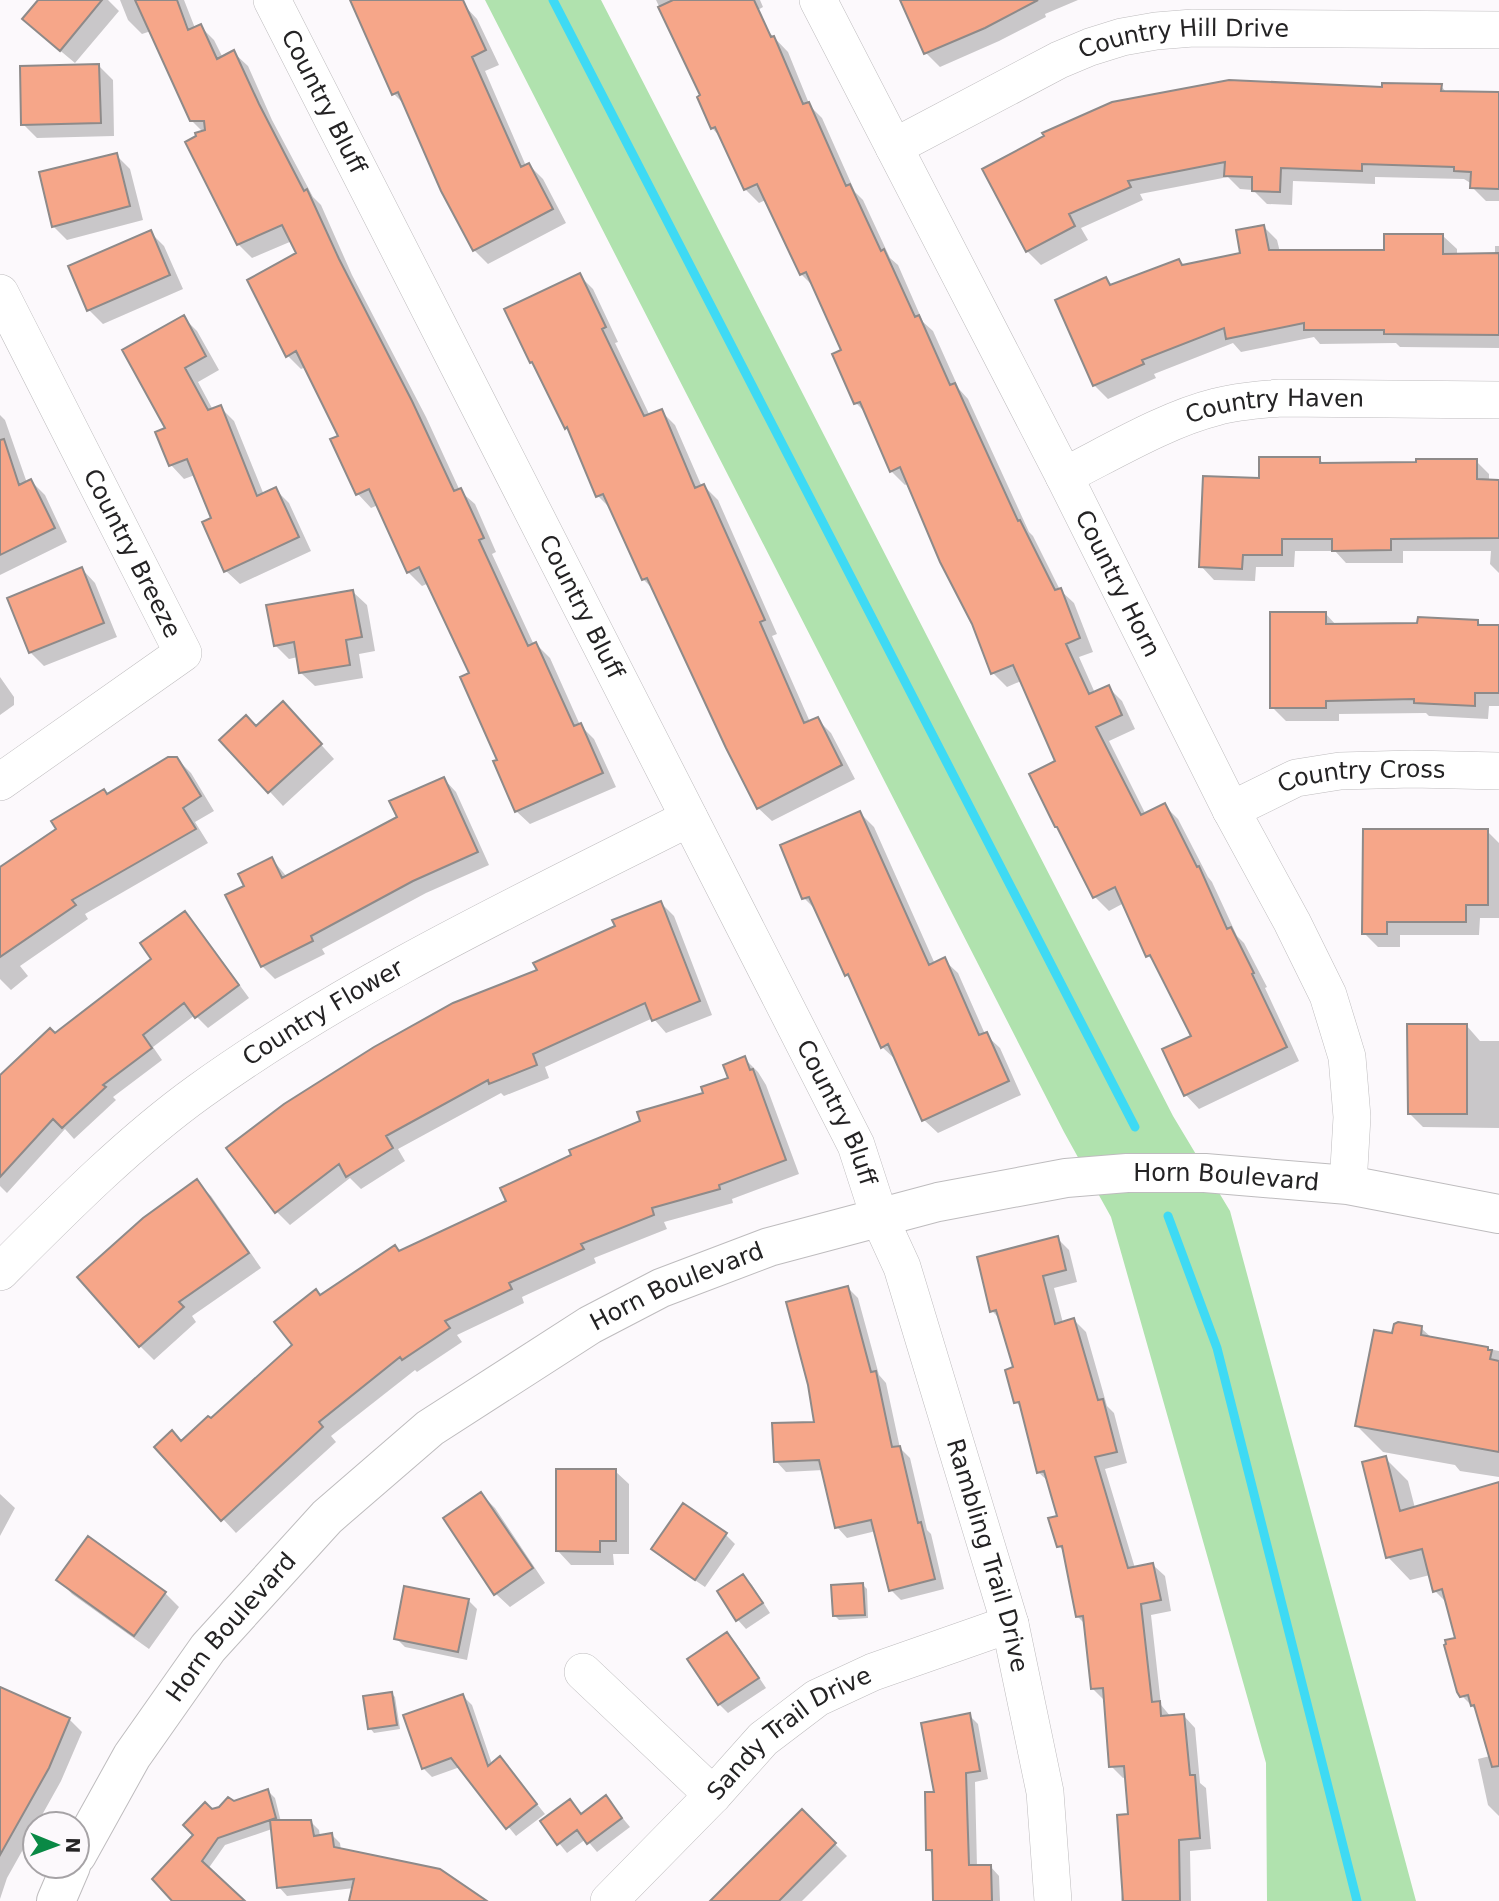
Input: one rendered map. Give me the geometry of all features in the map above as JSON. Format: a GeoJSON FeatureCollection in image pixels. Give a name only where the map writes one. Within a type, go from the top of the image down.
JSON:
{"type":"FeatureCollection","features":[{"type":"Feature","properties":{"kind":"street","name":"Country Bluff"},"geometry":{"type":"LineString","coordinates":[[272,0],[856,1145],[880,1219]]}},
{"type":"Feature","properties":{"kind":"street","name":"Country Horn"},"geometry":{"type":"LineString","coordinates":[[818,0],[1322,983],[1347,1057],[1352,1117],[1348,1185]]}},
{"type":"Feature","properties":{"kind":"street","name":"Country Hill Drive"},"geometry":{"type":"LineString","coordinates":[[894,148],[1059,60],[1122,37],[1193,28],[1499,30]]}},
{"type":"Feature","properties":{"kind":"street","name":"Country Breeze"},"geometry":{"type":"LineString","coordinates":[[0,293],[183,653],[0,782]]}},
{"type":"Feature","properties":{"kind":"street","name":"Country Haven"},"geometry":{"type":"LineString","coordinates":[[1064,476],[1186,416],[1245,401],[1280,398],[1499,400]]}},
{"type":"Feature","properties":{"kind":"street","name":"Country Cross"},"geometry":{"type":"LineString","coordinates":[[1231,810],[1296,778],[1340,771],[1499,771]]}},
{"type":"Feature","properties":{"kind":"street","name":"Country Flower"},"geometry":{"type":"LineString","coordinates":[[0,1272],[122,1155],[198,1093],[283,1034],[397,968],[690,818]]}},
{"type":"Feature","properties":{"kind":"street","name":"Horn Boulevard"},"geometry":{"type":"LineString","coordinates":[[91,1830],[132,1756],[208,1648],[327,1517],[430,1428],[590,1325],[661,1288],[769,1247],[938,1202],[1066,1178],[1205,1173],[1348,1185],[1499,1213]]}},
{"type":"Feature","properties":{"kind":"street","name":"Rambling Trail Drive"},"geometry":{"type":"LineString","coordinates":[[880,1219],[902,1267],[1010,1624],[1045,1792],[1053,1901]]}},
{"type":"Feature","properties":{"kind":"street","name":"Sandy Trail Drive"},"geometry":{"type":"LineString","coordinates":[[609,1901],[713,1795],[763,1739],[817,1698],[873,1672],[1010,1624]]}},
{"type":"Feature","properties":{"kind":"street"},"geometry":{"type":"LineString","coordinates":[[583,1672],[713,1795]]}},
{"type":"Feature","properties":{"kind":"street"},"geometry":{"type":"LineString","coordinates":[[56,1901],[65,1880]]}},
{"type":"Feature","properties":{"kind":"green space"},"geometry":{"type":"Polygon","coordinates":[[[485,0],[601,0],[1173,1116],[1230,1211],[1416,1901],[1267,1901],[1266,1763],[1111,1217],[1064,1132],[485,0]]]}},
{"type":"Feature","properties":{"kind":"building"},"geometry":{"type":"Polygon","coordinates":[[[38,0],[102,0],[60,51],[22,19],[38,0]]]}},
{"type":"Feature","properties":{"kind":"building"},"geometry":{"type":"Polygon","coordinates":[[[135,0],[177,0],[188,30],[201,24],[217,59],[234,50],[304,191],[307,189],[454,491],[461,488],[484,538],[479,540],[528,646],[536,642],[574,726],[581,723],[603,773],[515,812],[493,761],[497,760],[460,677],[469,673],[419,567],[407,573],[369,489],[356,495],[330,439],[338,436],[296,351],[286,357],[247,280],[296,253],[282,225],[237,245],[185,142],[196,136],[195,133],[205,130],[204,121],[190,121],[135,0]]]}},
{"type":"Feature","properties":{"kind":"building"},"geometry":{"type":"Polygon","coordinates":[[[350,0],[463,0],[486,50],[472,57],[521,167],[529,163],[553,209],[473,251],[441,191],[398,92],[392,95],[350,0]]]}},
{"type":"Feature","properties":{"kind":"building"},"geometry":{"type":"Polygon","coordinates":[[[673,0],[754,0],[771,37],[774,36],[803,104],[809,102],[846,186],[850,184],[915,317],[919,315],[950,385],[955,383],[1018,521],[1020,520],[1055,590],[1061,588],[1080,638],[1066,644],[1089,694],[1109,685],[1122,715],[1096,727],[1141,815],[1165,803],[1197,867],[1199,866],[1227,929],[1231,927],[1254,973],[1252,974],[1287,1047],[1184,1096],[1162,1049],[1191,1036],[1150,955],[1146,957],[1115,887],[1093,898],[1055,827],[1029,774],[1055,761],[1013,665],[991,674],[972,624],[940,562],[900,467],[890,472],[860,402],[854,404],[832,354],[841,350],[806,272],[800,275],[757,184],[744,190],[715,127],[711,129],[697,97],[700,95],[658,7],[673,0]]]}},
{"type":"Feature","properties":{"kind":"building"},"geometry":{"type":"Polygon","coordinates":[[[900,0],[1038,0],[985,28],[924,54],[900,0]]]}},
{"type":"Feature","properties":{"kind":"building"},"geometry":{"type":"Polygon","coordinates":[[[99,64],[101,123],[21,125],[20,66],[99,64]]]}},
{"type":"Feature","properties":{"kind":"building"},"geometry":{"type":"Polygon","coordinates":[[[1229,80],[1382,87],[1382,83],[1442,84],[1441,91],[1499,92],[1499,189],[1470,188],[1471,172],[1454,171],[1454,167],[1362,164],[1362,171],[1281,168],[1280,192],[1252,191],[1252,177],[1224,176],[1225,162],[1128,181],[1131,187],[1069,214],[1075,226],[1026,252],[982,169],[1044,136],[1042,133],[1112,102],[1229,80]]]}},
{"type":"Feature","properties":{"kind":"building"},"geometry":{"type":"Polygon","coordinates":[[[117,153],[130,206],[52,227],[39,172],[117,153]]]}},
{"type":"Feature","properties":{"kind":"building"},"geometry":{"type":"Polygon","coordinates":[[[1264,225],[1269,250],[1384,250],[1384,234],[1443,234],[1443,254],[1499,253],[1499,335],[1304,330],[1304,323],[1226,339],[1224,328],[1142,360],[1144,364],[1093,386],[1055,300],[1106,277],[1110,285],[1179,259],[1182,265],[1240,253],[1236,230],[1264,225]]]}},
{"type":"Feature","properties":{"kind":"building"},"geometry":{"type":"Polygon","coordinates":[[[151,230],[170,275],[87,311],[68,266],[151,230]]]}},
{"type":"Feature","properties":{"kind":"building"},"geometry":{"type":"Polygon","coordinates":[[[580,273],[606,327],[602,329],[644,416],[662,409],[695,488],[704,484],[765,620],[760,622],[804,723],[818,717],[842,765],[757,809],[647,578],[642,580],[603,494],[596,497],[567,427],[565,429],[504,309],[580,273]]]}},
{"type":"Feature","properties":{"kind":"building"},"geometry":{"type":"Polygon","coordinates":[[[184,315],[206,356],[185,368],[208,410],[221,405],[257,496],[276,487],[299,537],[224,572],[202,522],[211,518],[187,459],[169,466],[155,432],[165,428],[122,350],[184,315]]]}},
{"type":"Feature","properties":{"kind":"building"},"geometry":{"type":"Polygon","coordinates":[[[4,439],[19,485],[31,479],[55,528],[0,555],[0,440],[4,439]]]}},
{"type":"Feature","properties":{"kind":"building"},"geometry":{"type":"Polygon","coordinates":[[[1259,457],[1320,457],[1320,463],[1477,459],[1477,479],[1499,480],[1499,538],[1391,539],[1391,550],[1332,551],[1332,539],[1282,539],[1282,555],[1243,555],[1242,569],[1199,567],[1203,476],[1259,478],[1259,457]]]}},
{"type":"Feature","properties":{"kind":"building"},"geometry":{"type":"Polygon","coordinates":[[[82,567],[104,623],[29,653],[7,598],[82,567]]]}},
{"type":"Feature","properties":{"kind":"building"},"geometry":{"type":"Polygon","coordinates":[[[353,590],[362,637],[346,640],[350,665],[299,673],[294,642],[274,646],[266,605],[353,590]]]}},
{"type":"Feature","properties":{"kind":"building"},"geometry":{"type":"Polygon","coordinates":[[[1270,612],[1326,612],[1326,624],[1417,623],[1418,617],[1478,620],[1478,625],[1499,625],[1499,693],[1475,693],[1475,706],[1414,703],[1414,699],[1326,701],[1326,708],[1270,708],[1270,612]]]}},
{"type":"Feature","properties":{"kind":"building"},"geometry":{"type":"Polygon","coordinates":[[[283,701],[322,744],[268,793],[219,740],[246,715],[256,726],[283,701]]]}},
{"type":"Feature","properties":{"kind":"building"},"geometry":{"type":"Polygon","coordinates":[[[168,757],[177,757],[201,796],[183,808],[196,829],[72,900],[76,905],[0,957],[0,867],[56,829],[51,821],[104,789],[107,794],[168,757]]]}},
{"type":"Feature","properties":{"kind":"building"},"geometry":{"type":"Polygon","coordinates":[[[444,777],[478,852],[413,881],[311,936],[313,941],[261,967],[225,895],[244,886],[238,874],[272,857],[282,878],[397,817],[389,801],[444,777]]]}},
{"type":"Feature","properties":{"kind":"building"},"geometry":{"type":"Polygon","coordinates":[[[860,811],[929,965],[945,957],[979,1035],[987,1032],[1009,1081],[922,1121],[888,1044],[881,1048],[809,897],[802,899],[780,845],[860,811]]]}},
{"type":"Feature","properties":{"kind":"building"},"geometry":{"type":"Polygon","coordinates":[[[1363,829],[1488,829],[1488,905],[1466,905],[1466,922],[1387,922],[1387,934],[1362,934],[1363,829]]]}},
{"type":"Feature","properties":{"kind":"building"},"geometry":{"type":"Polygon","coordinates":[[[661,901],[700,1001],[652,1021],[645,1003],[533,1054],[537,1065],[489,1084],[488,1080],[386,1136],[393,1148],[346,1177],[339,1164],[275,1213],[226,1148],[284,1104],[374,1047],[453,1003],[537,970],[533,963],[615,926],[612,920],[661,901]]]}},
{"type":"Feature","properties":{"kind":"building"},"geometry":{"type":"Polygon","coordinates":[[[185,911],[239,985],[195,1018],[184,1003],[143,1035],[152,1048],[103,1085],[106,1087],[62,1128],[53,1119],[0,1177],[0,1075],[50,1028],[55,1033],[151,959],[140,943],[185,911]]]}},
{"type":"Feature","properties":{"kind":"building"},"geometry":{"type":"Polygon","coordinates":[[[1407,1024],[1467,1024],[1467,1114],[1408,1114],[1407,1024]]]}},
{"type":"Feature","properties":{"kind":"building"},"geometry":{"type":"Polygon","coordinates":[[[745,1056],[750,1070],[753,1069],[786,1160],[719,1185],[720,1189],[652,1208],[654,1215],[581,1244],[584,1249],[509,1283],[512,1289],[445,1321],[450,1328],[402,1360],[400,1357],[319,1422],[323,1427],[221,1521],[154,1447],[172,1430],[181,1441],[208,1416],[211,1418],[292,1345],[274,1322],[316,1289],[320,1295],[395,1245],[399,1251],[506,1201],[500,1188],[571,1155],[569,1150],[640,1121],[637,1112],[703,1093],[701,1087],[728,1078],[723,1065],[745,1056]]]}},
{"type":"Feature","properties":{"kind":"building"},"geometry":{"type":"Polygon","coordinates":[[[197,1179],[249,1253],[179,1302],[184,1307],[139,1347],[77,1277],[143,1218],[197,1179]]]}},
{"type":"Feature","properties":{"kind":"building"},"geometry":{"type":"Polygon","coordinates":[[[1058,1236],[1066,1270],[1043,1276],[1055,1324],[1074,1318],[1098,1400],[1103,1399],[1117,1452],[1095,1457],[1128,1568],[1153,1563],[1161,1600],[1141,1604],[1152,1702],[1160,1701],[1161,1716],[1184,1714],[1190,1775],[1195,1775],[1200,1838],[1179,1840],[1180,1901],[1123,1901],[1117,1815],[1128,1814],[1124,1766],[1109,1767],[1103,1688],[1091,1689],[1083,1616],[1076,1617],[1062,1546],[1057,1547],[1048,1518],[1057,1516],[1044,1471],[1037,1473],[1019,1402],[1014,1403],[1005,1370],[1013,1367],[996,1310],[990,1312],[977,1257],[1058,1236]]]}},
{"type":"Feature","properties":{"kind":"building"},"geometry":{"type":"Polygon","coordinates":[[[848,1286],[871,1372],[876,1371],[892,1447],[900,1446],[918,1523],[921,1522],[935,1579],[889,1591],[871,1520],[835,1528],[819,1460],[774,1462],[772,1423],[814,1422],[808,1385],[786,1302],[848,1286]]]}},
{"type":"Feature","properties":{"kind":"building"},"geometry":{"type":"Polygon","coordinates":[[[1398,1322],[1422,1326],[1421,1335],[1488,1347],[1488,1350],[1492,1350],[1490,1359],[1499,1361],[1499,1452],[1355,1426],[1374,1330],[1392,1333],[1394,1324],[1398,1322]]]}},
{"type":"Feature","properties":{"kind":"building"},"geometry":{"type":"Polygon","coordinates":[[[1386,1456],[1400,1511],[1499,1482],[1499,1766],[1492,1767],[1474,1705],[1471,1706],[1468,1695],[1460,1697],[1457,1692],[1444,1645],[1445,1640],[1455,1638],[1442,1589],[1433,1592],[1422,1549],[1386,1558],[1362,1462],[1386,1456]]]}},
{"type":"Feature","properties":{"kind":"building"},"geometry":{"type":"Polygon","coordinates":[[[556,1469],[616,1469],[616,1541],[600,1541],[600,1552],[556,1551],[556,1469]]]}},
{"type":"Feature","properties":{"kind":"building"},"geometry":{"type":"Polygon","coordinates":[[[481,1492],[533,1568],[494,1595],[443,1518],[481,1492]]]}},
{"type":"Feature","properties":{"kind":"building"},"geometry":{"type":"Polygon","coordinates":[[[683,1503],[727,1533],[695,1580],[651,1549],[683,1503]]]}},
{"type":"Feature","properties":{"kind":"building"},"geometry":{"type":"Polygon","coordinates":[[[88,1536],[166,1592],[134,1636],[56,1580],[88,1536]]]}},
{"type":"Feature","properties":{"kind":"building"},"geometry":{"type":"Polygon","coordinates":[[[743,1574],[763,1603],[736,1621],[717,1591],[743,1574]]]}},
{"type":"Feature","properties":{"kind":"building"},"geometry":{"type":"Polygon","coordinates":[[[863,1583],[865,1615],[833,1616],[831,1585],[863,1583]]]}},
{"type":"Feature","properties":{"kind":"building"},"geometry":{"type":"Polygon","coordinates":[[[404,1586],[469,1599],[458,1652],[394,1639],[404,1586]]]}},
{"type":"Feature","properties":{"kind":"building"},"geometry":{"type":"Polygon","coordinates":[[[727,1632],[759,1678],[718,1705],[687,1659],[727,1632]]]}},
{"type":"Feature","properties":{"kind":"building"},"geometry":{"type":"Polygon","coordinates":[[[0,1687],[70,1718],[49,1768],[25,1810],[21,1810],[21,1818],[0,1855],[0,1687]]]}},
{"type":"Feature","properties":{"kind":"building"},"geometry":{"type":"Polygon","coordinates":[[[392,1692],[397,1725],[368,1729],[363,1696],[392,1692]]]}},
{"type":"Feature","properties":{"kind":"building"},"geometry":{"type":"Polygon","coordinates":[[[463,1694],[488,1766],[500,1756],[537,1804],[506,1829],[451,1758],[422,1769],[403,1715],[463,1694]]]}},
{"type":"Feature","properties":{"kind":"building"},"geometry":{"type":"Polygon","coordinates":[[[970,1713],[980,1771],[966,1773],[969,1865],[991,1865],[992,1901],[933,1901],[932,1850],[926,1850],[925,1792],[934,1792],[921,1723],[970,1713]]]}},
{"type":"Feature","properties":{"kind":"building"},"geometry":{"type":"Polygon","coordinates":[[[268,1789],[276,1818],[218,1838],[202,1861],[245,1901],[172,1901],[152,1879],[193,1835],[183,1825],[205,1802],[212,1809],[219,1807],[228,1797],[234,1801],[268,1789]]]}},
{"type":"Feature","properties":{"kind":"building"},"geometry":{"type":"Polygon","coordinates":[[[606,1795],[622,1818],[587,1844],[577,1830],[557,1845],[540,1821],[570,1799],[581,1814],[606,1795]]]}},
{"type":"Feature","properties":{"kind":"building"},"geometry":{"type":"Polygon","coordinates":[[[802,1809],[836,1843],[779,1901],[710,1901],[802,1809]]]}},
{"type":"Feature","properties":{"kind":"building"},"geometry":{"type":"Polygon","coordinates":[[[270,1820],[311,1820],[314,1836],[332,1833],[334,1847],[440,1869],[487,1901],[349,1901],[354,1879],[277,1888],[270,1820]]]}},
{"type":"Feature","properties":{"kind":"waterway"},"geometry":{"type":"LineString","coordinates":[[553,0],[1135,1127]]}},
{"type":"Feature","properties":{"kind":"waterway"},"geometry":{"type":"LineString","coordinates":[[1168,1216],[1217,1348],[1357,1901]]}}]}
